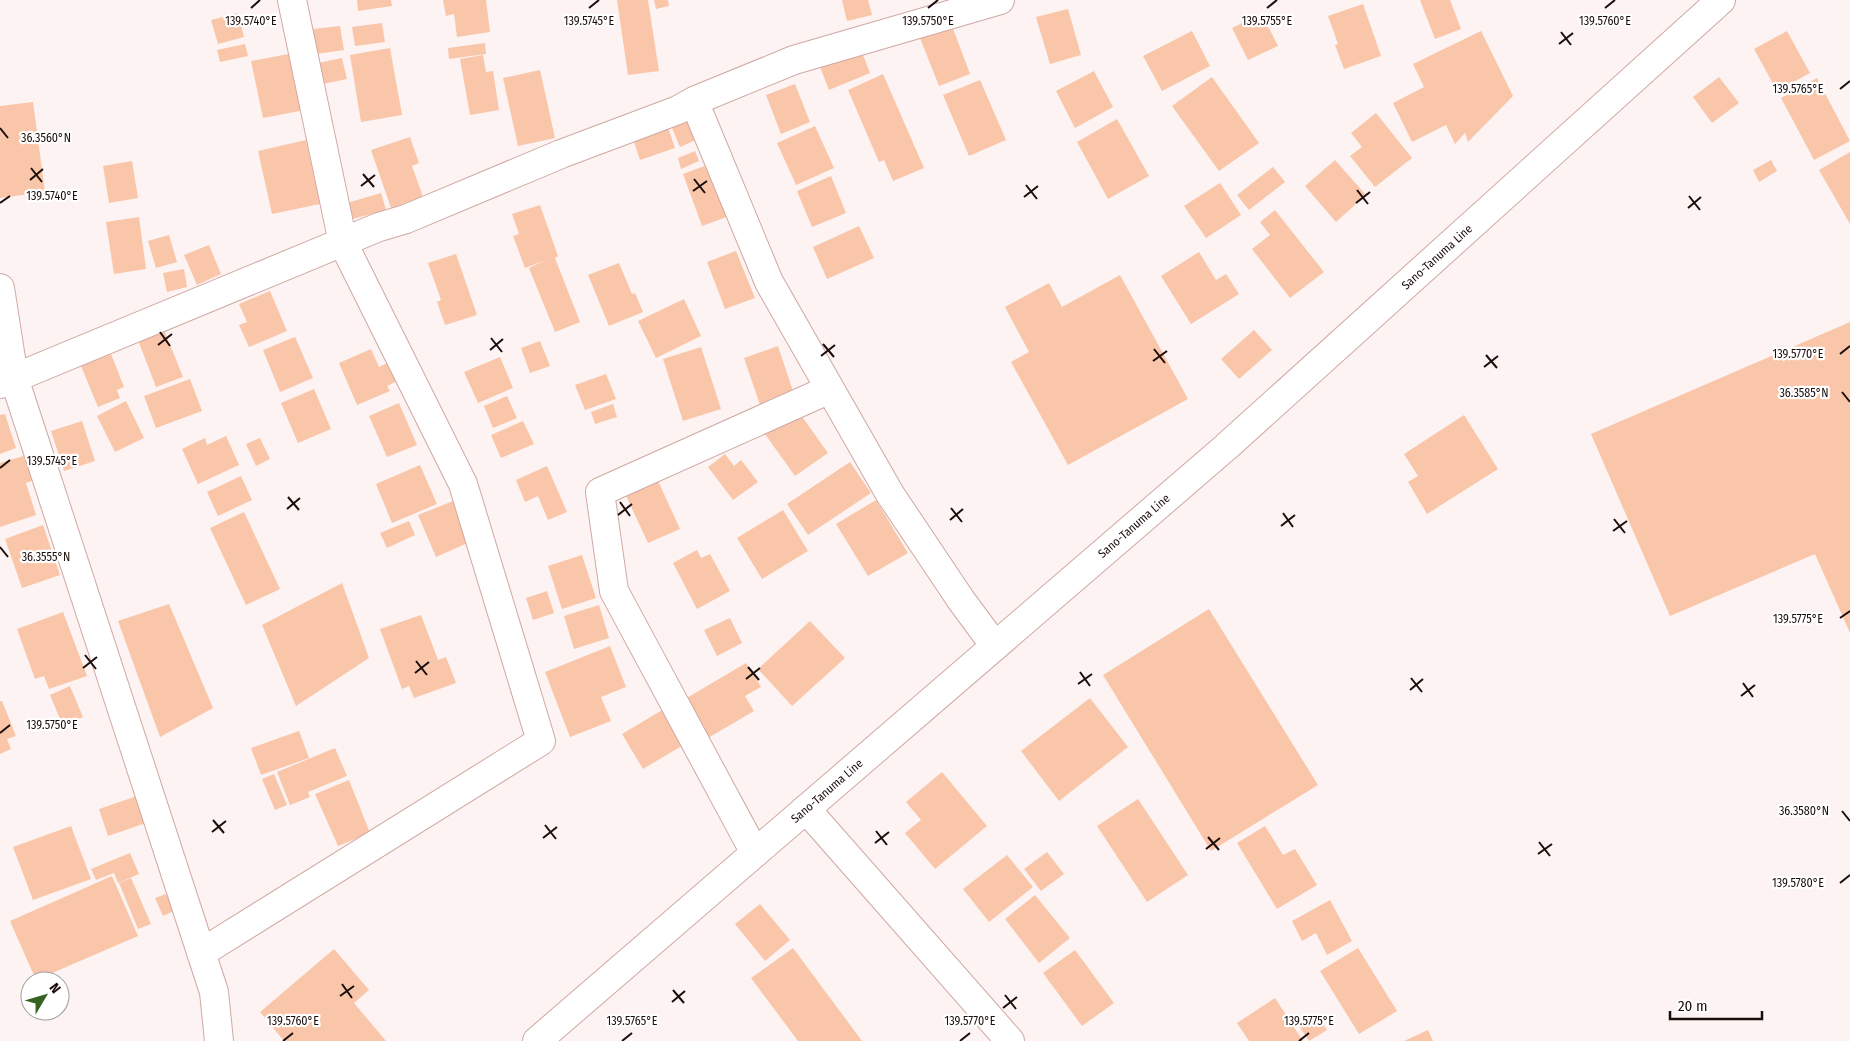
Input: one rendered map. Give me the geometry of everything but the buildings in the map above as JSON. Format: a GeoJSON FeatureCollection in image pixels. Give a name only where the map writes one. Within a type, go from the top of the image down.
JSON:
{"type":"FeatureCollection","features":[{"type":"Feature","properties":{"kind":"street"},"geometry":{"type":"LineString","coordinates":[[201,953],[541,741],[463,484],[344,243],[292,0]]}},
{"type":"Feature","properties":{"kind":"street"},"geometry":{"type":"LineString","coordinates":[[7,381],[379,227],[406,219],[561,154],[678,110],[694,101],[794,60],[1000,0]]}},
{"type":"Feature","properties":{"kind":"street","name":"Sano-Tanuma Line"},"geometry":{"type":"LineString","coordinates":[[537,1041],[1226,447],[1722,0]]}},
{"type":"Feature","properties":{"kind":"street"},"geometry":{"type":"LineString","coordinates":[[694,101],[769,282],[890,494],[995,646]]}},
{"type":"Feature","properties":{"kind":"street"},"geometry":{"type":"LineString","coordinates":[[0,288],[7,381],[214,992],[220,1041]]}},
{"type":"Feature","properties":{"kind":"street"},"geometry":{"type":"LineString","coordinates":[[755,853],[614,591],[600,492],[830,389]]}},
{"type":"Feature","properties":{"kind":"street"},"geometry":{"type":"LineString","coordinates":[[806,809],[1010,1041]]}}]}
